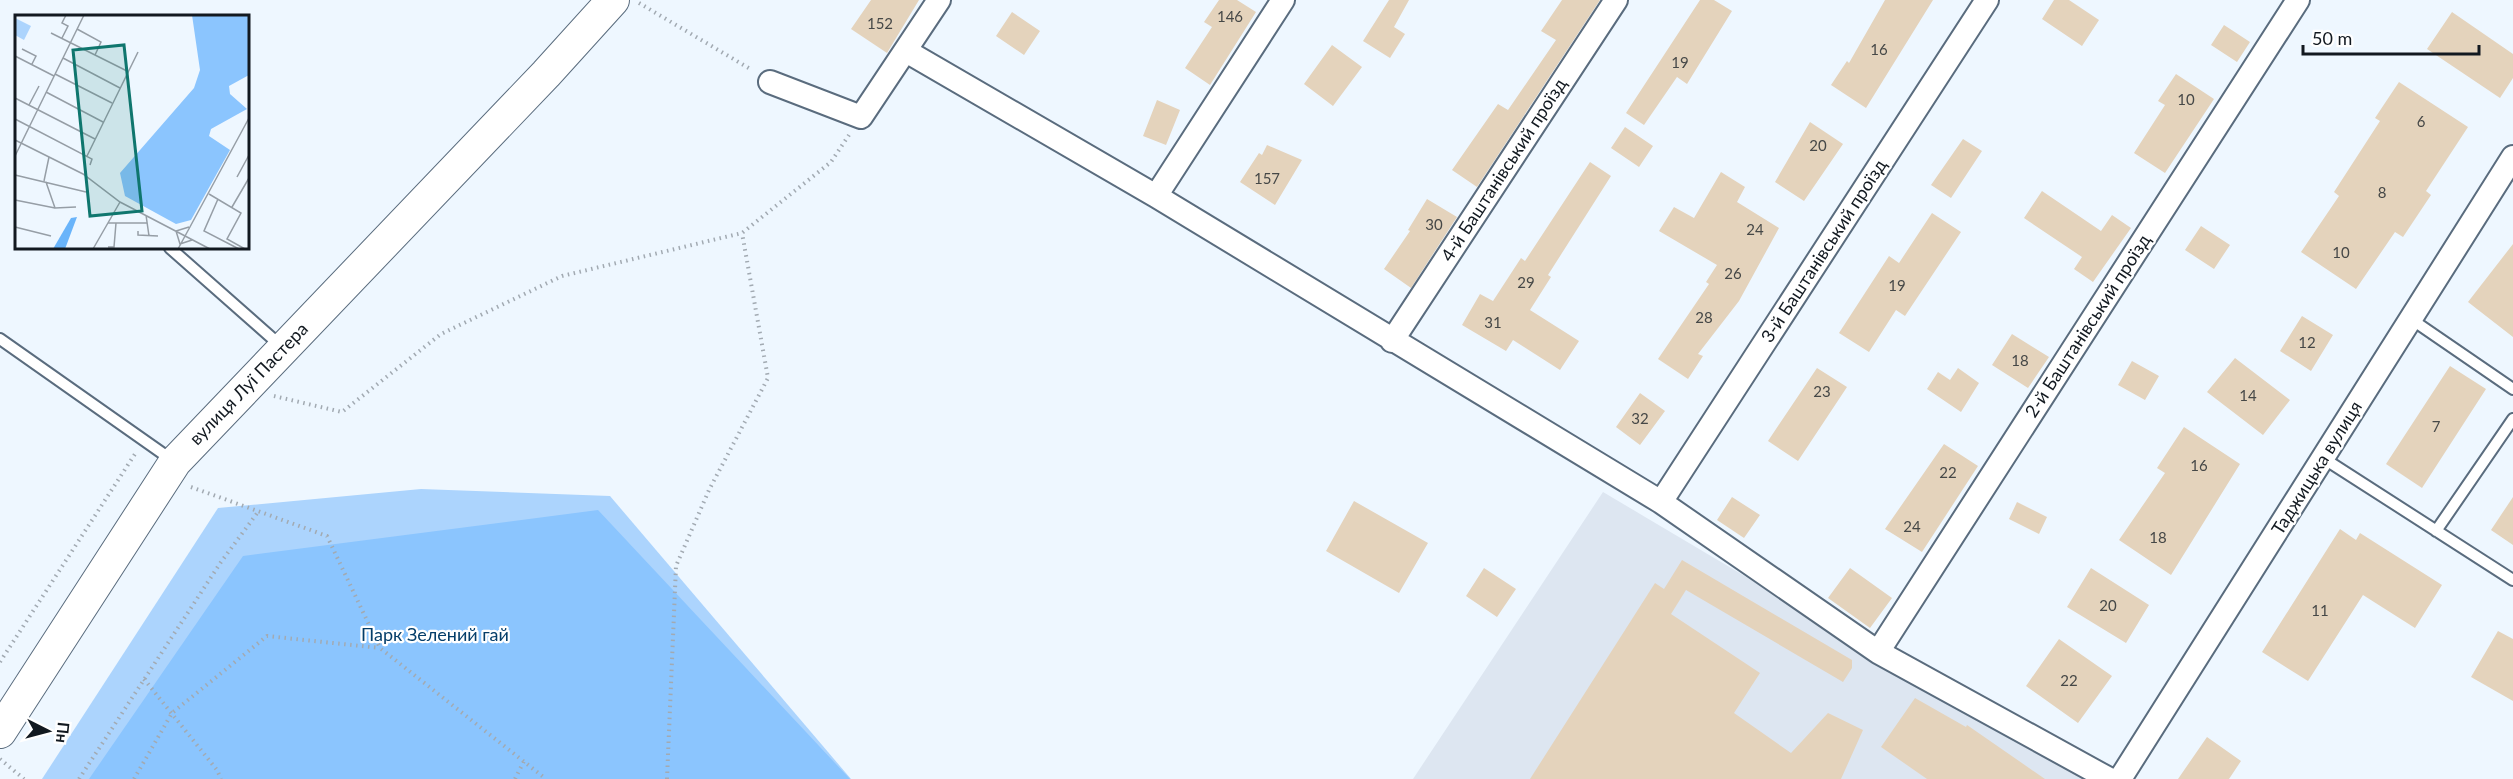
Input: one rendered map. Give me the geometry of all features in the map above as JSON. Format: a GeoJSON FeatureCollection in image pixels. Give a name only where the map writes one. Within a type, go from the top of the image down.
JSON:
{"type":"FeatureCollection","features":[{"type":"Feature","properties":{"kind":"street","name":"вулиця Луї Пастера"},"geometry":{"type":"LineString","coordinates":[[0,732],[170,470],[244,389],[546,74],[612,0]]}},
{"type":"Feature","properties":{"kind":"street"},"geometry":{"type":"LineString","coordinates":[[770,82],[861,117],[939,0]]}},
{"type":"Feature","properties":{"kind":"street"},"geometry":{"type":"LineString","coordinates":[[1156,196],[1283,0]]}},
{"type":"Feature","properties":{"kind":"street","name":"4-й Баштанівський проїзд"},"geometry":{"type":"LineString","coordinates":[[1392,341],[1616,0]]}},
{"type":"Feature","properties":{"kind":"street","name":"3-й Баштанівський проїзд"},"geometry":{"type":"LineString","coordinates":[[1661,502],[1987,0]]}},
{"type":"Feature","properties":{"kind":"street","name":"2-й Баштанівський проїзд"},"geometry":{"type":"LineString","coordinates":[[1878,652],[2298,0]]}},
{"type":"Feature","properties":{"kind":"street"},"geometry":{"type":"LineString","coordinates":[[906,51],[1156,196],[1661,502],[1878,652],[2109,779]]}},
{"type":"Feature","properties":{"kind":"street","name":"Таджицька вулиця"},"geometry":{"type":"LineString","coordinates":[[2120,779],[2513,157]]}},
{"type":"Feature","properties":{"kind":"lane"},"geometry":{"type":"LineString","coordinates":[[171,249],[283,349]]}},
{"type":"Feature","properties":{"kind":"lane"},"geometry":{"type":"LineString","coordinates":[[2411,319],[2513,389]]}},
{"type":"Feature","properties":{"kind":"lane"},"geometry":{"type":"LineString","coordinates":[[0,339],[144,440],[170,470]]}},
{"type":"Feature","properties":{"kind":"lane"},"geometry":{"type":"LineString","coordinates":[[2436,531],[2513,419]]}},
{"type":"Feature","properties":{"kind":"lane"},"geometry":{"type":"LineString","coordinates":[[2323,458],[2513,580]]}},
{"type":"Feature","properties":{"kind":"path"},"geometry":{"type":"LineString","coordinates":[[634,0],[770,82]]}},
{"type":"Feature","properties":{"kind":"path"},"geometry":{"type":"LineString","coordinates":[[244,389],[342,412],[441,334],[562,276],[741,233],[831,162],[861,117]]}},
{"type":"Feature","properties":{"kind":"path"},"geometry":{"type":"LineString","coordinates":[[667,779],[676,566],[709,490],[768,378],[741,233]]}},
{"type":"Feature","properties":{"kind":"path"},"geometry":{"type":"LineString","coordinates":[[0,662],[144,440]]}},
{"type":"Feature","properties":{"kind":"path"},"geometry":{"type":"LineString","coordinates":[[170,470],[258,512],[327,536],[380,648],[546,779]]}},
{"type":"Feature","properties":{"kind":"path"},"geometry":{"type":"LineString","coordinates":[[79,779],[258,512]]}},
{"type":"Feature","properties":{"kind":"path"},"geometry":{"type":"LineString","coordinates":[[134,779],[172,713],[267,636],[380,648]]}},
{"type":"Feature","properties":{"kind":"path"},"geometry":{"type":"LineString","coordinates":[[144,679],[217,770],[221,779]]}},
{"type":"Feature","properties":{"kind":"path"},"geometry":{"type":"LineString","coordinates":[[0,759],[24,779]]}},
{"type":"Feature","properties":{"kind":"path"},"geometry":{"type":"LineString","coordinates":[[515,779],[524,761]]}},
{"type":"Feature","properties":{"kind":"shaded area"},"geometry":{"type":"Polygon","coordinates":[[[1603,492],[2087,779],[1413,779],[1603,492]]]}},
{"type":"Feature","properties":{"kind":"green space","name":"Парк Зелений гай"},"geometry":{"type":"Polygon","coordinates":[[[421,489],[610,496],[851,779],[42,779],[218,508],[421,489]]]}},
{"type":"Feature","properties":{"kind":"green space","name":"Парк Зелений гай"},"geometry":{"type":"Polygon","coordinates":[[[598,510],[850,779],[89,779],[243,556],[598,510]]]}},
{"type":"Feature","properties":{"kind":"building"},"geometry":{"type":"Polygon","coordinates":[[[871,0],[919,0],[887,53],[851,29],[871,0]]]}},
{"type":"Feature","properties":{"kind":"building"},"geometry":{"type":"Polygon","coordinates":[[[1219,0],[1237,0],[1256,12],[1210,85],[1185,68],[1212,27],[1204,22],[1219,0]]]}},
{"type":"Feature","properties":{"kind":"building"},"geometry":{"type":"Polygon","coordinates":[[[1389,0],[1409,0],[1394,27],[1405,34],[1390,58],[1363,41],[1389,0]]]}},
{"type":"Feature","properties":{"kind":"building"},"geometry":{"type":"Polygon","coordinates":[[[1562,0],[1600,0],[1477,187],[1452,170],[1498,104],[1508,110],[1556,40],[1541,31],[1562,0]]]}},
{"type":"Feature","properties":{"kind":"building"},"geometry":{"type":"Polygon","coordinates":[[[1700,0],[1714,0],[1732,11],[1687,84],[1677,77],[1644,125],[1626,113],[1700,0]]]}},
{"type":"Feature","properties":{"kind":"building"},"geometry":{"type":"Polygon","coordinates":[[[1885,0],[1933,0],[1866,108],[1831,85],[1847,61],[1849,63],[1885,0]]]}},
{"type":"Feature","properties":{"kind":"building"},"geometry":{"type":"Polygon","coordinates":[[[2054,0],[2069,0],[2099,20],[2082,46],[2042,19],[2054,0]]]}},
{"type":"Feature","properties":{"kind":"building"},"geometry":{"type":"Polygon","coordinates":[[[1012,12],[1040,31],[1024,55],[996,36],[1012,12]]]}},
{"type":"Feature","properties":{"kind":"building"},"geometry":{"type":"Polygon","coordinates":[[[2452,12],[2513,54],[2513,78],[2500,98],[2427,49],[2452,12]]]}},
{"type":"Feature","properties":{"kind":"building"},"geometry":{"type":"Polygon","coordinates":[[[2224,25],[2250,42],[2237,62],[2211,45],[2224,25]]]}},
{"type":"Feature","properties":{"kind":"building"},"geometry":{"type":"Polygon","coordinates":[[[1332,45],[1362,67],[1333,106],[1304,84],[1332,45]]]}},
{"type":"Feature","properties":{"kind":"building"},"geometry":{"type":"Polygon","coordinates":[[[2176,74],[2214,99],[2165,173],[2134,153],[2165,105],[2158,101],[2176,74]]]}},
{"type":"Feature","properties":{"kind":"building"},"geometry":{"type":"Polygon","coordinates":[[[2399,82],[2468,127],[2426,191],[2431,195],[2403,237],[2395,232],[2356,289],[2301,252],[2339,196],[2334,192],[2380,121],[2375,118],[2399,82]]]}},
{"type":"Feature","properties":{"kind":"building"},"geometry":{"type":"Polygon","coordinates":[[[1157,100],[1180,110],[1166,145],[1143,136],[1157,100]]]}},
{"type":"Feature","properties":{"kind":"building"},"geometry":{"type":"Polygon","coordinates":[[[1810,122],[1843,144],[1804,201],[1775,182],[1810,122]]]}},
{"type":"Feature","properties":{"kind":"building"},"geometry":{"type":"Polygon","coordinates":[[[1625,127],[1653,146],[1639,167],[1611,148],[1625,127]]]}},
{"type":"Feature","properties":{"kind":"building"},"geometry":{"type":"Polygon","coordinates":[[[1963,139],[1982,151],[1951,198],[1931,185],[1963,139]]]}},
{"type":"Feature","properties":{"kind":"building"},"geometry":{"type":"Polygon","coordinates":[[[1267,145],[1302,160],[1275,205],[1240,182],[1259,153],[1262,155],[1267,145]]]}},
{"type":"Feature","properties":{"kind":"building"},"geometry":{"type":"Polygon","coordinates":[[[1590,162],[1611,176],[1548,275],[1551,277],[1530,310],[1579,341],[1560,370],[1513,340],[1506,351],[1462,325],[1480,294],[1493,301],[1521,258],[1525,261],[1590,162]]]}},
{"type":"Feature","properties":{"kind":"building"},"geometry":{"type":"Polygon","coordinates":[[[1721,172],[1745,187],[1737,202],[1779,228],[1739,301],[1698,354],[1703,356],[1688,379],[1658,359],[1709,284],[1706,282],[1717,265],[1659,231],[1674,207],[1694,218],[1721,172]]]}},
{"type":"Feature","properties":{"kind":"building"},"geometry":{"type":"Polygon","coordinates":[[[2042,191],[2101,231],[2112,215],[2131,228],[2093,282],[2074,269],[2082,257],[2024,218],[2042,191]]]}},
{"type":"Feature","properties":{"kind":"building"},"geometry":{"type":"Polygon","coordinates":[[[1427,199],[1457,217],[1411,288],[1384,269],[1410,231],[1408,230],[1427,199]]]}},
{"type":"Feature","properties":{"kind":"building"},"geometry":{"type":"Polygon","coordinates":[[[1932,213],[1961,232],[1905,316],[1896,310],[1869,352],[1839,333],[1889,256],[1899,263],[1932,213]]]}},
{"type":"Feature","properties":{"kind":"building"},"geometry":{"type":"Polygon","coordinates":[[[2201,226],[2230,245],[2214,269],[2185,250],[2201,226]]]}},
{"type":"Feature","properties":{"kind":"building"},"geometry":{"type":"Polygon","coordinates":[[[2513,244],[2513,337],[2468,302],[2513,244]]]}},
{"type":"Feature","properties":{"kind":"building"},"geometry":{"type":"Polygon","coordinates":[[[2302,316],[2333,335],[2311,371],[2280,351],[2302,316]]]}},
{"type":"Feature","properties":{"kind":"building"},"geometry":{"type":"Polygon","coordinates":[[[2012,334],[2049,357],[2028,388],[1992,365],[2012,334]]]}},
{"type":"Feature","properties":{"kind":"building"},"geometry":{"type":"Polygon","coordinates":[[[2235,358],[2290,400],[2263,435],[2207,392],[2235,358]]]}},
{"type":"Feature","properties":{"kind":"building"},"geometry":{"type":"Polygon","coordinates":[[[2132,361],[2159,376],[2145,400],[2118,385],[2132,361]]]}},
{"type":"Feature","properties":{"kind":"building"},"geometry":{"type":"Polygon","coordinates":[[[2450,366],[2486,389],[2422,488],[2386,464],[2450,366]]]}},
{"type":"Feature","properties":{"kind":"building"},"geometry":{"type":"Polygon","coordinates":[[[1817,368],[1847,387],[1798,461],[1768,441],[1817,368]]]}},
{"type":"Feature","properties":{"kind":"building"},"geometry":{"type":"Polygon","coordinates":[[[1958,368],[1979,383],[1961,412],[1927,389],[1938,372],[1950,380],[1958,368]]]}},
{"type":"Feature","properties":{"kind":"building"},"geometry":{"type":"Polygon","coordinates":[[[1640,393],[1665,411],[1640,445],[1616,427],[1640,393]]]}},
{"type":"Feature","properties":{"kind":"building"},"geometry":{"type":"Polygon","coordinates":[[[2184,427],[2240,464],[2171,575],[2119,540],[2165,473],[2157,468],[2184,427]]]}},
{"type":"Feature","properties":{"kind":"building"},"geometry":{"type":"Polygon","coordinates":[[[1944,444],[1978,466],[1922,552],[1885,529],[1944,444]]]}},
{"type":"Feature","properties":{"kind":"building"},"geometry":{"type":"Polygon","coordinates":[[[1732,497],[1760,515],[1744,538],[1717,520],[1732,497]]]}},
{"type":"Feature","properties":{"kind":"building"},"geometry":{"type":"Polygon","coordinates":[[[2513,497],[2513,545],[2491,530],[2513,497]]]}},
{"type":"Feature","properties":{"kind":"building"},"geometry":{"type":"Polygon","coordinates":[[[1354,501],[1428,543],[1399,593],[1326,551],[1354,501]]]}},
{"type":"Feature","properties":{"kind":"building"},"geometry":{"type":"Polygon","coordinates":[[[2017,502],[2047,517],[2039,534],[2009,519],[2017,502]]]}},
{"type":"Feature","properties":{"kind":"building"},"geometry":{"type":"Polygon","coordinates":[[[2340,529],[2356,540],[2360,533],[2442,585],[2415,628],[2363,595],[2308,681],[2262,652],[2340,529]]]}},
{"type":"Feature","properties":{"kind":"building"},"geometry":{"type":"Polygon","coordinates":[[[1682,560],[1852,660],[1852,668],[1843,682],[1686,590],[1671,614],[1760,673],[1734,713],[1791,753],[1828,713],[1863,730],[1841,779],[1530,779],[1655,583],[1664,589],[1682,560]]]}},
{"type":"Feature","properties":{"kind":"building"},"geometry":{"type":"Polygon","coordinates":[[[1484,568],[1516,589],[1497,617],[1466,596],[1484,568]]]}},
{"type":"Feature","properties":{"kind":"building"},"geometry":{"type":"Polygon","coordinates":[[[1850,568],[1892,598],[1870,628],[1828,598],[1850,568]]]}},
{"type":"Feature","properties":{"kind":"building"},"geometry":{"type":"Polygon","coordinates":[[[2091,568],[2149,605],[2126,643],[2067,607],[2091,568]]]}},
{"type":"Feature","properties":{"kind":"building"},"geometry":{"type":"Polygon","coordinates":[[[2498,631],[2513,639],[2513,701],[2471,677],[2498,631]]]}},
{"type":"Feature","properties":{"kind":"building"},"geometry":{"type":"Polygon","coordinates":[[[2059,639],[2112,676],[2078,723],[2026,686],[2059,639]]]}},
{"type":"Feature","properties":{"kind":"building"},"geometry":{"type":"Polygon","coordinates":[[[1915,698],[1966,727],[1967,725],[2045,779],[1927,779],[1881,747],[1915,698]]]}},
{"type":"Feature","properties":{"kind":"building"},"geometry":{"type":"Polygon","coordinates":[[[2207,737],[2241,761],[2229,779],[2178,779],[2207,737]]]}}]}
